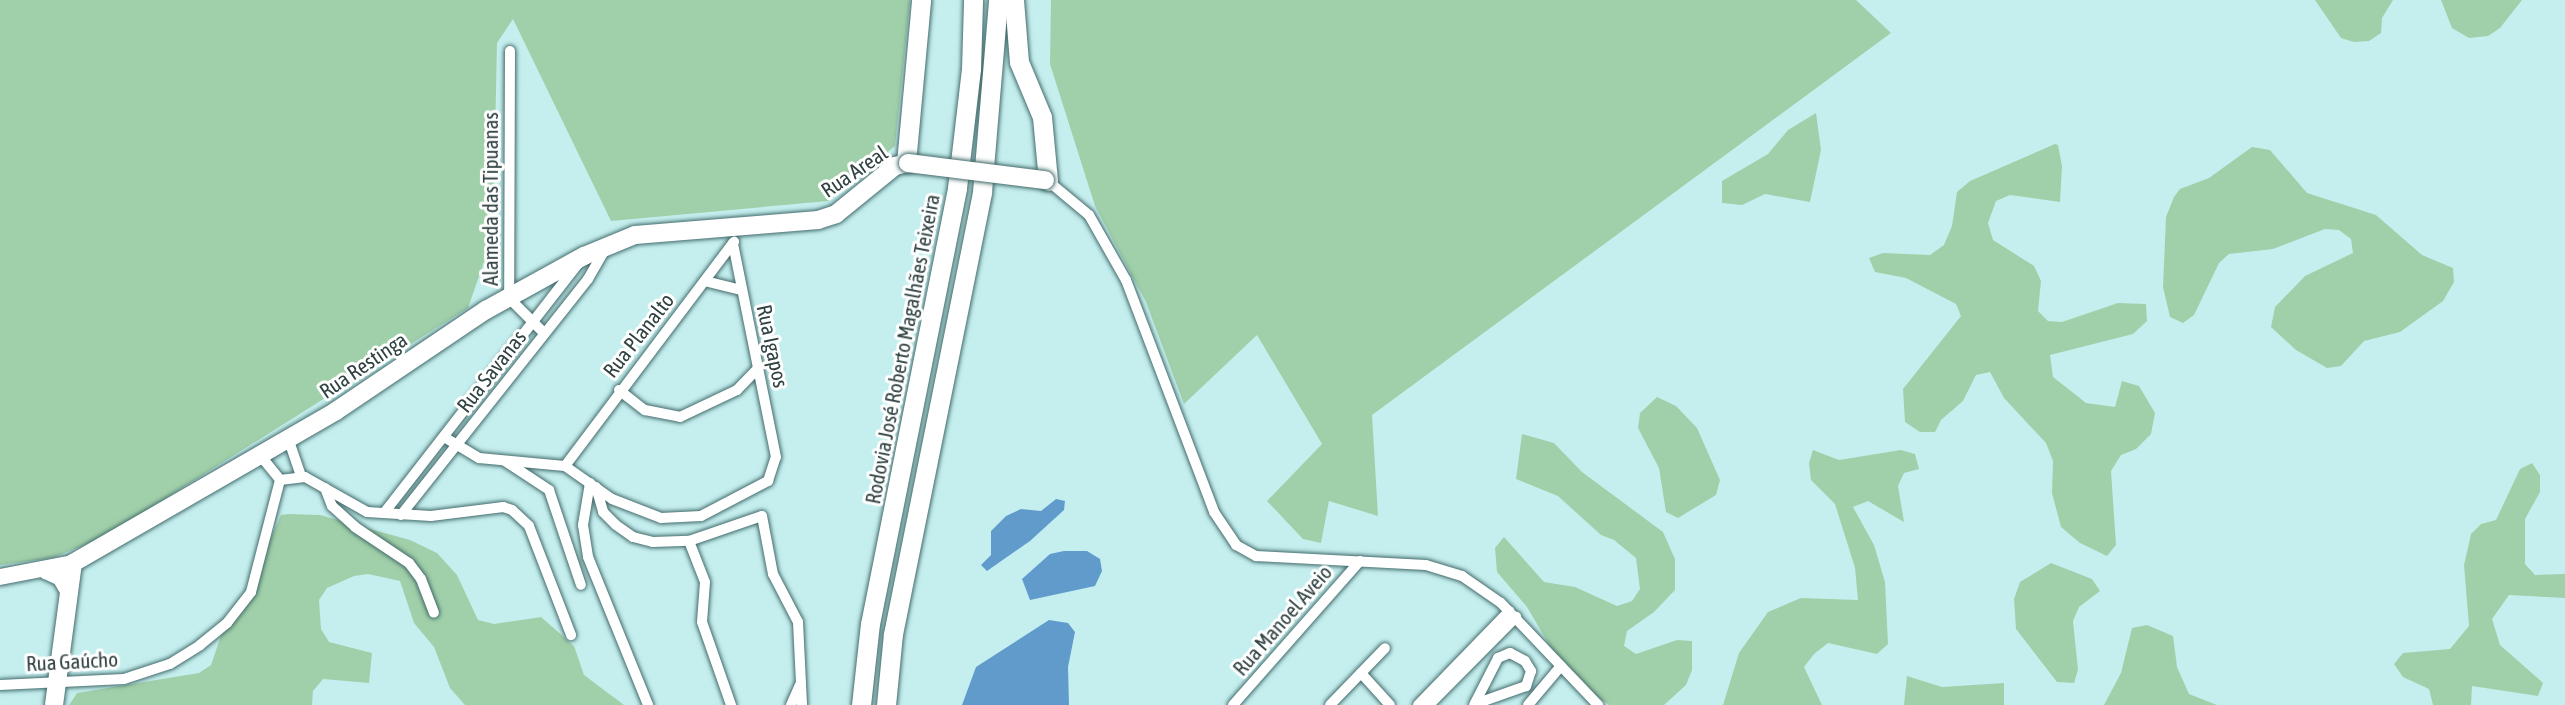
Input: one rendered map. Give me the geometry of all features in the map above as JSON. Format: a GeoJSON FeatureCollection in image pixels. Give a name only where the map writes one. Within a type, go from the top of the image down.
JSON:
{"type":"FeatureCollection","features":[{"type":"Feature","properties":{"kind":"highway"},"geometry":{"type":"LineString","coordinates":[[907,163],[921,0]]}},
{"type":"Feature","properties":{"kind":"highway","name":"Rodovia José Roberto Magalhães Teixeira"},"geometry":{"type":"LineString","coordinates":[[861,705],[870,624],[957,188],[971,69],[973,0]]}},
{"type":"Feature","properties":{"kind":"highway"},"geometry":{"type":"LineString","coordinates":[[886,705],[893,634],[982,192],[998,0]]}},
{"type":"Feature","properties":{"kind":"highway"},"geometry":{"type":"LineString","coordinates":[[1014,0],[1018,62],[1042,117],[1046,180]]}},
{"type":"Feature","properties":{"kind":"main road"},"geometry":{"type":"LineString","coordinates":[[907,163],[1046,180]]}},
{"type":"Feature","properties":{"kind":"main road","name":"Rua Areal"},"geometry":{"type":"LineString","coordinates":[[738,235],[836,214],[888,171],[907,163]]}},
{"type":"Feature","properties":{"kind":"main road","name":"Rua Restinga"},"geometry":{"type":"LineString","coordinates":[[0,577],[73,563],[288,438],[509,298],[584,256],[635,235],[738,235]]}},
{"type":"Feature","properties":{"kind":"main road"},"geometry":{"type":"LineString","coordinates":[[54,705],[73,563]]}},
{"type":"Feature","properties":{"kind":"main road"},"geometry":{"type":"LineString","coordinates":[[46,570],[61,577],[68,589]]}},
{"type":"Feature","properties":{"kind":"street","name":"Alameda das Tipuanas"},"geometry":{"type":"LineString","coordinates":[[510,51],[509,298],[544,333]]}},
{"type":"Feature","properties":{"kind":"street"},"geometry":{"type":"LineString","coordinates":[[1046,180],[1089,215],[1126,281],[1214,512],[1236,545],[1256,556],[1443,568],[1487,591],[1598,705]]}},
{"type":"Feature","properties":{"kind":"street","name":"Rua Planalto"},"geometry":{"type":"LineString","coordinates":[[565,466],[619,390],[738,235]]}},
{"type":"Feature","properties":{"kind":"street","name":"Rua Igapos"},"geometry":{"type":"LineString","coordinates":[[593,485],[638,513],[661,518],[701,516],[768,481],[776,457],[741,290],[738,235]]}},
{"type":"Feature","properties":{"kind":"street","name":"Rua Savanas"},"geometry":{"type":"LineString","coordinates":[[401,515],[588,279],[606,247]]}},
{"type":"Feature","properties":{"kind":"street","name":"Rua Savanas"},"geometry":{"type":"LineString","coordinates":[[384,513],[584,256]]}},
{"type":"Feature","properties":{"kind":"street"},"geometry":{"type":"LineString","coordinates":[[705,281],[741,290]]}},
{"type":"Feature","properties":{"kind":"street"},"geometry":{"type":"LineString","coordinates":[[619,390],[645,410],[680,417],[737,390],[758,368]]}},
{"type":"Feature","properties":{"kind":"street"},"geometry":{"type":"LineString","coordinates":[[444,437],[456,447],[480,457],[565,466],[593,485],[603,512],[633,537],[676,544],[762,516],[773,574],[798,622],[802,705]]}},
{"type":"Feature","properties":{"kind":"street"},"geometry":{"type":"LineString","coordinates":[[288,438],[301,476]]}},
{"type":"Feature","properties":{"kind":"street"},"geometry":{"type":"LineString","coordinates":[[256,457],[264,460],[280,480],[301,476],[325,488],[347,504],[384,513],[431,516],[503,506],[523,516],[571,635]]}},
{"type":"Feature","properties":{"kind":"street"},"geometry":{"type":"LineString","coordinates":[[505,461],[549,490],[581,585]]}},
{"type":"Feature","properties":{"kind":"street","name":"Rua Gaúcho"},"geometry":{"type":"LineString","coordinates":[[0,685],[103,683],[143,674],[170,664],[227,623],[250,592],[280,480]]}},
{"type":"Feature","properties":{"kind":"street"},"geometry":{"type":"LineString","coordinates":[[593,485],[583,525],[588,557],[648,705]]}},
{"type":"Feature","properties":{"kind":"street"},"geometry":{"type":"LineString","coordinates":[[325,488],[332,506],[355,527],[408,563],[421,579],[434,613]]}},
{"type":"Feature","properties":{"kind":"street"},"geometry":{"type":"LineString","coordinates":[[689,541],[705,582],[702,622],[731,705]]}},
{"type":"Feature","properties":{"kind":"street","name":"Rua Manoel Aveio"},"geometry":{"type":"LineString","coordinates":[[1233,705],[1360,561]]}},
{"type":"Feature","properties":{"kind":"street"},"geometry":{"type":"LineString","coordinates":[[1418,705],[1512,614]]}},
{"type":"Feature","properties":{"kind":"street"},"geometry":{"type":"LineString","coordinates":[[1429,705],[1512,614]]}},
{"type":"Feature","properties":{"kind":"street"},"geometry":{"type":"LineString","coordinates":[[1330,705],[1385,648]]}},
{"type":"Feature","properties":{"kind":"street"},"geometry":{"type":"LineString","coordinates":[[1510,653],[1525,661],[1531,671],[1526,686],[1475,705],[1498,658],[1510,653]]}},
{"type":"Feature","properties":{"kind":"street"},"geometry":{"type":"LineString","coordinates":[[1528,705],[1561,666]]}},
{"type":"Feature","properties":{"kind":"street"},"geometry":{"type":"LineString","coordinates":[[1361,673],[1391,705]]}},
{"type":"Feature","properties":{"kind":"street"},"geometry":{"type":"LineString","coordinates":[[791,705],[802,682]]}},
{"type":"Feature","properties":{"kind":"green space"},"geometry":{"type":"Polygon","coordinates":[[[0,0],[910,0],[895,146],[828,201],[611,221],[513,19],[497,43],[493,236],[468,308],[104,537],[52,558],[0,565],[0,0]]]}},
{"type":"Feature","properties":{"kind":"green space"},"geometry":{"type":"Polygon","coordinates":[[[1051,0],[1856,0],[1891,33],[1372,415],[1378,516],[1329,501],[1321,543],[1303,539],[1267,501],[1322,444],[1257,335],[1184,404],[1146,302],[1095,206],[1050,64],[1051,0]]]}},
{"type":"Feature","properties":{"kind":"green space"},"geometry":{"type":"Polygon","coordinates":[[[2315,0],[2393,0],[2382,18],[2381,33],[2369,41],[2354,42],[2341,38],[2315,0]]]}},
{"type":"Feature","properties":{"kind":"green space"},"geometry":{"type":"Polygon","coordinates":[[[2441,0],[2522,0],[2500,28],[2488,36],[2469,38],[2452,28],[2441,0]]]}},
{"type":"Feature","properties":{"kind":"green space"},"geometry":{"type":"Polygon","coordinates":[[[1816,113],[1821,150],[1810,202],[1765,194],[1742,205],[1722,203],[1722,181],[1768,154],[1788,130],[1816,113]]]}},
{"type":"Feature","properties":{"kind":"green space"},"geometry":{"type":"Polygon","coordinates":[[[2058,145],[2062,166],[2060,202],[2010,195],[1996,201],[1988,223],[1993,240],[2034,266],[2041,281],[2038,311],[2048,321],[2062,322],[2118,303],[2146,304],[2147,321],[2133,334],[2050,355],[2053,377],[2086,403],[2115,407],[2122,381],[2139,386],[2155,413],[2151,434],[2136,449],[2121,455],[2111,471],[2116,545],[2107,556],[2080,543],[2061,527],[2052,493],[2053,461],[2046,443],[2004,398],[1990,372],[1976,375],[1963,401],[1941,420],[1935,432],[1920,432],[1905,422],[1903,389],[1961,316],[1956,304],[1906,278],[1875,272],[1869,258],[1883,253],[1930,255],[1944,245],[1952,226],[1957,192],[1970,181],[2058,145]]]}},
{"type":"Feature","properties":{"kind":"green space"},"geometry":{"type":"Polygon","coordinates":[[[2252,147],[2270,150],[2307,193],[2376,215],[2422,255],[2453,268],[2454,282],[2443,301],[2400,332],[2364,341],[2341,366],[2327,368],[2296,350],[2271,327],[2275,307],[2305,276],[2353,253],[2351,239],[2339,230],[2325,229],[2273,249],[2229,254],[2219,263],[2194,315],[2183,323],[2170,317],[2163,287],[2166,217],[2174,197],[2180,189],[2209,178],[2252,147]]]}},
{"type":"Feature","properties":{"kind":"green space"},"geometry":{"type":"Polygon","coordinates":[[[1657,397],[1676,406],[1697,428],[1720,480],[1716,495],[1678,518],[1666,512],[1659,468],[1638,428],[1640,413],[1657,397]]]}},
{"type":"Feature","properties":{"kind":"green space"},"geometry":{"type":"Polygon","coordinates":[[[1522,434],[1554,443],[1582,472],[1663,532],[1675,559],[1675,590],[1654,612],[1627,631],[1624,646],[1636,654],[1677,640],[1692,641],[1692,670],[1686,685],[1664,705],[1609,705],[1598,697],[1557,658],[1527,607],[1497,572],[1495,548],[1504,537],[1544,582],[1575,587],[1617,606],[1632,601],[1640,589],[1636,558],[1614,540],[1601,535],[1558,496],[1516,479],[1522,434]]]}},
{"type":"Feature","properties":{"kind":"green space"},"geometry":{"type":"Polygon","coordinates":[[[1813,450],[1839,460],[1901,450],[1915,454],[1919,469],[1904,473],[1898,486],[1904,522],[1868,501],[1853,507],[1874,545],[1885,582],[1888,644],[1877,654],[1828,643],[1814,654],[1804,667],[1822,705],[1723,705],[1739,653],[1768,612],[1801,598],[1858,600],[1855,568],[1835,504],[1811,480],[1809,463],[1813,450]]]}},
{"type":"Feature","properties":{"kind":"green space"},"geometry":{"type":"Polygon","coordinates":[[[2532,463],[2540,475],[2540,492],[2525,519],[2525,564],[2535,575],[2565,574],[2565,598],[2509,595],[2492,619],[2500,645],[2543,683],[2538,696],[2472,686],[2471,705],[2433,705],[2429,689],[2403,677],[2394,664],[2403,653],[2450,649],[2469,626],[2464,565],[2471,534],[2481,524],[2496,520],[2520,469],[2532,463]]]}},
{"type":"Feature","properties":{"kind":"green space"},"geometry":{"type":"Polygon","coordinates":[[[281,515],[320,515],[410,540],[437,553],[457,575],[478,620],[494,624],[541,617],[574,646],[584,675],[624,705],[465,705],[450,688],[434,647],[414,623],[400,581],[368,574],[354,576],[327,588],[319,600],[321,629],[329,642],[372,653],[369,683],[323,679],[313,691],[312,705],[69,705],[77,693],[199,673],[211,665],[225,624],[250,585],[281,515]]]}},
{"type":"Feature","properties":{"kind":"green space"},"geometry":{"type":"Polygon","coordinates":[[[2051,563],[2092,579],[2100,591],[2079,607],[2073,621],[2078,670],[2074,683],[2057,682],[2016,629],[2014,599],[2020,582],[2051,563]]]}},
{"type":"Feature","properties":{"kind":"green space"},"geometry":{"type":"Polygon","coordinates":[[[2147,625],[2173,636],[2177,667],[2189,694],[2217,705],[2104,705],[2121,673],[2132,628],[2147,625]]]}},
{"type":"Feature","properties":{"kind":"green space"},"geometry":{"type":"Polygon","coordinates":[[[1907,676],[1942,687],[2004,683],[2004,705],[1904,705],[1907,676]]]}},
{"type":"Feature","properties":{"kind":"water"},"geometry":{"type":"Polygon","coordinates":[[[1056,499],[1065,501],[1064,510],[1030,541],[987,571],[981,565],[991,555],[991,531],[1006,516],[1021,509],[1041,511],[1056,499]]]}},
{"type":"Feature","properties":{"kind":"water"},"geometry":{"type":"Polygon","coordinates":[[[1087,551],[1100,559],[1102,571],[1095,586],[1030,600],[1022,579],[1050,554],[1087,551]]]}},
{"type":"Feature","properties":{"kind":"water"},"geometry":{"type":"Polygon","coordinates":[[[1049,620],[1068,623],[1075,632],[1068,667],[1069,705],[962,705],[976,667],[1049,620]]]}}]}
